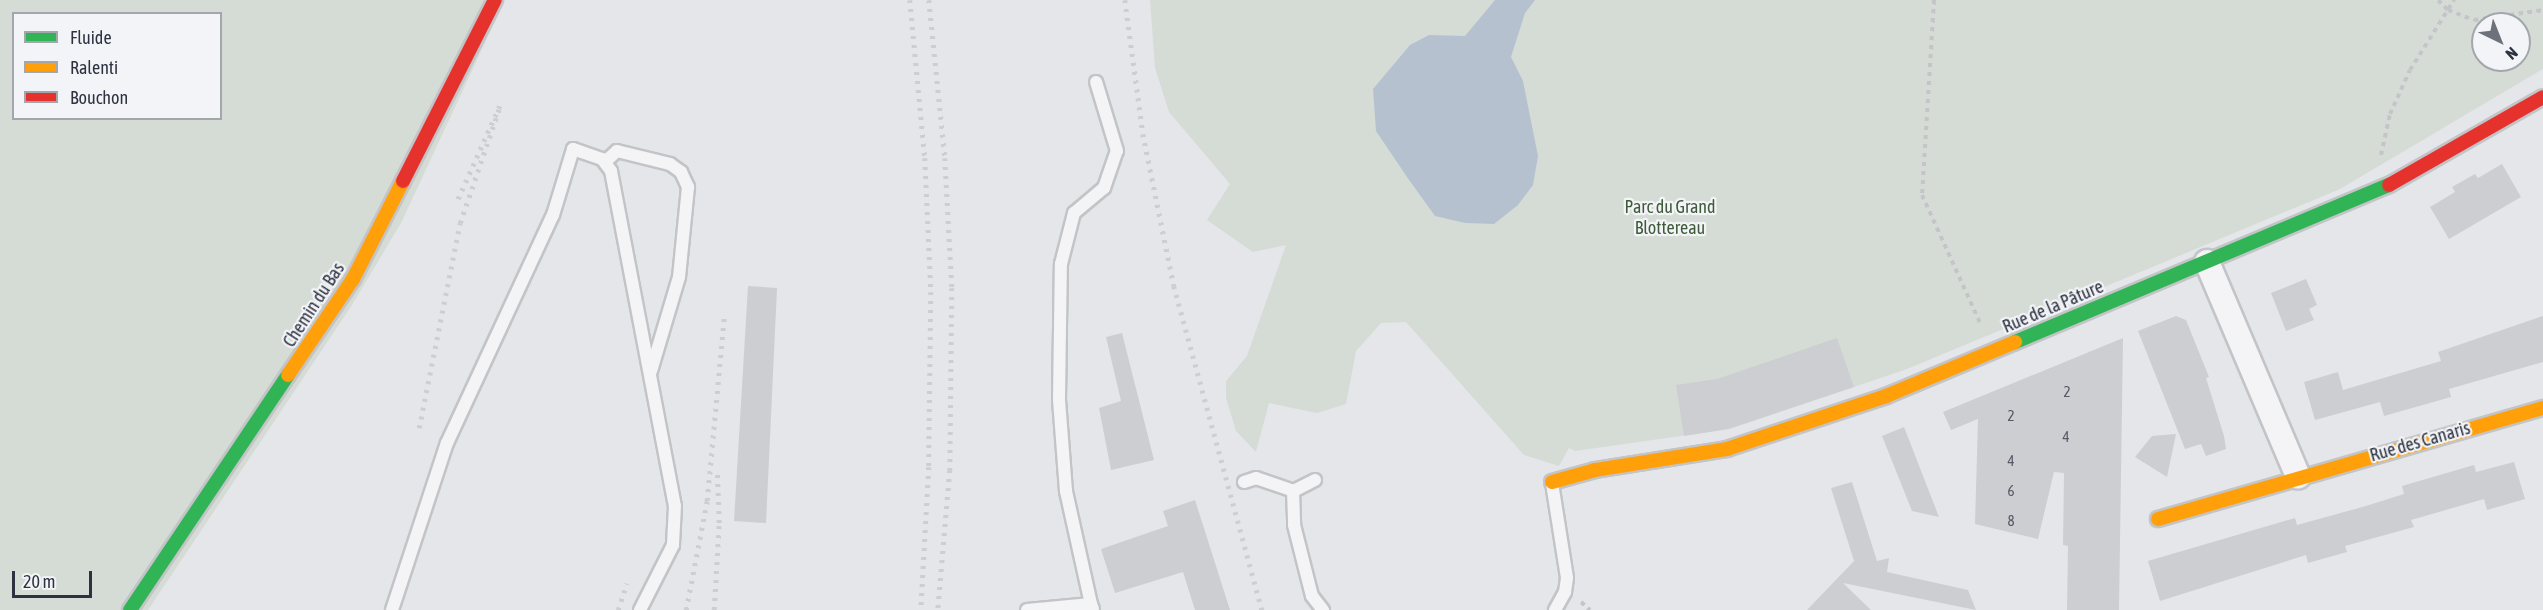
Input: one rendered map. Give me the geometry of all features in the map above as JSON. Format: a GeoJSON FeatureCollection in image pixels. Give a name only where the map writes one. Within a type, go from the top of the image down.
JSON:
{"type":"FeatureCollection","features":[{"type":"Feature","properties":{"kind":"street","name":"Chemin du Bas"},"geometry":{"type":"LineString","coordinates":[[130,610],[353,279],[495,0]]}},
{"type":"Feature","properties":{"kind":"street","name":"Rue de la Pâture"},"geometry":{"type":"LineString","coordinates":[[1552,482],[1595,470],[1727,449],[1886,396],[2382,189],[2543,97]]}},
{"type":"Feature","properties":{"kind":"street"},"geometry":{"type":"LineString","coordinates":[[2207,262],[2298,476]]}},
{"type":"Feature","properties":{"kind":"street","name":"Rue des Canaris"},"geometry":{"type":"LineString","coordinates":[[2158,519],[2298,476],[2543,408]]}},
{"type":"Feature","properties":{"kind":"lane"},"geometry":{"type":"LineString","coordinates":[[1028,610],[1092,607],[1066,491],[1059,399],[1061,264],[1074,213],[1104,188],[1117,151],[1096,82]]}},
{"type":"Feature","properties":{"kind":"lane"},"geometry":{"type":"LineString","coordinates":[[392,610],[447,442],[553,215],[573,149],[605,162],[611,171],[650,372],[676,523],[670,553],[640,610]]}},
{"type":"Feature","properties":{"kind":"lane"},"geometry":{"type":"LineString","coordinates":[[605,162],[617,151],[670,165],[681,172],[688,187],[679,278],[650,372]]}},
{"type":"Feature","properties":{"kind":"lane"},"geometry":{"type":"LineString","coordinates":[[1245,482],[1257,478],[1293,491],[1315,480]]}},
{"type":"Feature","properties":{"kind":"lane"},"geometry":{"type":"LineString","coordinates":[[1552,482],[1567,578],[1565,592],[1555,610]]}},
{"type":"Feature","properties":{"kind":"lane"},"geometry":{"type":"LineString","coordinates":[[1293,491],[1294,525],[1312,596],[1323,610]]}},
{"type":"Feature","properties":{"kind":"path"},"geometry":{"type":"LineString","coordinates":[[1934,0],[1922,195],[1993,352]]}},
{"type":"Feature","properties":{"kind":"path"},"geometry":{"type":"LineString","coordinates":[[2438,0],[2448,10],[2474,20],[2543,10]]}},
{"type":"Feature","properties":{"kind":"path"},"geometry":{"type":"LineString","coordinates":[[2382,189],[2382,154],[2390,114],[2410,70],[2454,0]]}},
{"type":"Feature","properties":{"kind":"green space"},"geometry":{"type":"Polygon","coordinates":[[[0,0],[505,0],[401,223],[352,305],[148,610],[0,610],[0,0]]]}},
{"type":"Feature","properties":{"kind":"green space","name":"Parc du Grand Blottereau"},"geometry":{"type":"Polygon","coordinates":[[[1150,0],[2543,0],[2543,69],[2340,189],[1907,369],[1730,429],[1575,451],[1569,448],[1559,466],[1524,455],[1406,322],[1381,323],[1356,351],[1346,404],[1317,413],[1269,403],[1256,452],[1236,431],[1226,398],[1226,381],[1247,356],[1286,245],[1253,252],[1207,220],[1230,184],[1169,112],[1155,68],[1150,0]]]}},
{"type":"Feature","properties":{"kind":"water"},"geometry":{"type":"Polygon","coordinates":[[[1495,0],[1535,0],[1525,13],[1511,57],[1523,81],[1538,156],[1533,185],[1518,205],[1494,224],[1465,223],[1435,216],[1407,177],[1376,131],[1373,89],[1410,45],[1429,35],[1465,36],[1495,0]]]}},
{"type":"Feature","properties":{"kind":"building"},"geometry":{"type":"Polygon","coordinates":[[[2502,164],[2521,197],[2449,239],[2430,207],[2455,192],[2452,187],[2475,174],[2478,178],[2502,164]]]}},
{"type":"Feature","properties":{"kind":"building"},"geometry":{"type":"Polygon","coordinates":[[[2306,279],[2317,305],[2309,309],[2314,320],[2286,331],[2271,293],[2306,279]]]}},
{"type":"Feature","properties":{"kind":"building"},"geometry":{"type":"Polygon","coordinates":[[[748,286],[777,288],[766,523],[734,521],[748,286]]]}},
{"type":"Feature","properties":{"kind":"building"},"geometry":{"type":"Polygon","coordinates":[[[2176,316],[2186,320],[2209,377],[2206,378],[2224,436],[2226,449],[2206,456],[2201,444],[2185,449],[2138,331],[2176,316]]]}},
{"type":"Feature","properties":{"kind":"building"},"geometry":{"type":"Polygon","coordinates":[[[2543,316],[2543,362],[2449,389],[2451,397],[2384,416],[2380,402],[2315,420],[2304,382],[2338,372],[2343,390],[2441,361],[2438,352],[2543,316]]]}},
{"type":"Feature","properties":{"kind":"building"},"geometry":{"type":"Polygon","coordinates":[[[1122,333],[1154,460],[1111,470],[1099,408],[1121,401],[1106,337],[1122,333]]]}},
{"type":"Feature","properties":{"kind":"building"},"geometry":{"type":"Polygon","coordinates":[[[1837,338],[1854,387],[1728,429],[1684,436],[1676,385],[1717,379],[1837,338]]]}},
{"type":"Feature","properties":{"kind":"building"},"geometry":{"type":"Polygon","coordinates":[[[2123,338],[2119,610],[2067,610],[2068,546],[2063,545],[2064,473],[2054,472],[2038,539],[1975,524],[1978,419],[1951,430],[1943,412],[2123,338]]]}},
{"type":"Feature","properties":{"kind":"building"},"geometry":{"type":"Polygon","coordinates":[[[1904,427],[1939,517],[1912,511],[1882,436],[1904,427]]]}},
{"type":"Feature","properties":{"kind":"building"},"geometry":{"type":"Polygon","coordinates":[[[2176,434],[2167,477],[2135,457],[2152,436],[2176,434]]]}},
{"type":"Feature","properties":{"kind":"building"},"geometry":{"type":"Polygon","coordinates":[[[2514,462],[2525,499],[2487,510],[2484,499],[2411,520],[2414,527],[2345,546],[2347,552],[2308,563],[2306,555],[2160,601],[2148,561],[2295,518],[2297,525],[2366,506],[2404,494],[2402,486],[2474,465],[2476,472],[2514,462]]]}},
{"type":"Feature","properties":{"kind":"building"},"geometry":{"type":"Polygon","coordinates":[[[1852,482],[1877,561],[1889,558],[1887,572],[1968,590],[1976,610],[1843,583],[1871,610],[1807,610],[1854,561],[1831,488],[1852,482]]]}},
{"type":"Feature","properties":{"kind":"building"},"geometry":{"type":"Polygon","coordinates":[[[1195,500],[1230,610],[1195,610],[1183,572],[1115,593],[1101,549],[1168,526],[1163,511],[1195,500]]]}},
{"type":"Feature","properties":{"kind":"railway"},"geometry":{"type":"LineString","coordinates":[[910,0],[925,158],[931,292],[929,467],[921,610]]}},
{"type":"Feature","properties":{"kind":"railway"},"geometry":{"type":"LineString","coordinates":[[929,0],[945,158],[952,288],[950,470],[938,610]]}},
{"type":"Feature","properties":{"kind":"railway"},"geometry":{"type":"LineString","coordinates":[[1125,0],[1143,134],[1174,286],[1262,610]]}},
{"type":"Feature","properties":{"kind":"railway"},"geometry":{"type":"LineString","coordinates":[[419,428],[460,223],[500,106],[457,202]]}},
{"type":"Feature","properties":{"kind":"railway"},"geometry":{"type":"LineString","coordinates":[[686,610],[707,501],[724,318]]}},
{"type":"Feature","properties":{"kind":"railway"},"geometry":{"type":"LineString","coordinates":[[714,610],[719,523],[717,469]]}},
{"type":"Feature","properties":{"kind":"railway"},"geometry":{"type":"LineString","coordinates":[[618,610],[627,583]]}},
{"type":"Feature","properties":{"kind":"traffic: fast"},"geometry":{"type":"LineString","coordinates":[[2015,342],[2389,185]]}},
{"type":"Feature","properties":{"kind":"traffic: fast"},"geometry":{"type":"LineString","coordinates":[[130,610],[288,375]]}},
{"type":"Feature","properties":{"kind":"traffic: slow"},"geometry":{"type":"LineString","coordinates":[[288,375],[353,279],[403,181]]}},
{"type":"Feature","properties":{"kind":"traffic: slow"},"geometry":{"type":"LineString","coordinates":[[1552,482],[1595,470],[1727,449],[1886,396],[2015,342]]}},
{"type":"Feature","properties":{"kind":"traffic: slow"},"geometry":{"type":"LineString","coordinates":[[2158,519],[2543,408]]}},
{"type":"Feature","properties":{"kind":"traffic: jam"},"geometry":{"type":"LineString","coordinates":[[403,181],[495,0]]}},
{"type":"Feature","properties":{"kind":"traffic: jam"},"geometry":{"type":"LineString","coordinates":[[2389,185],[2543,97]]}}]}
